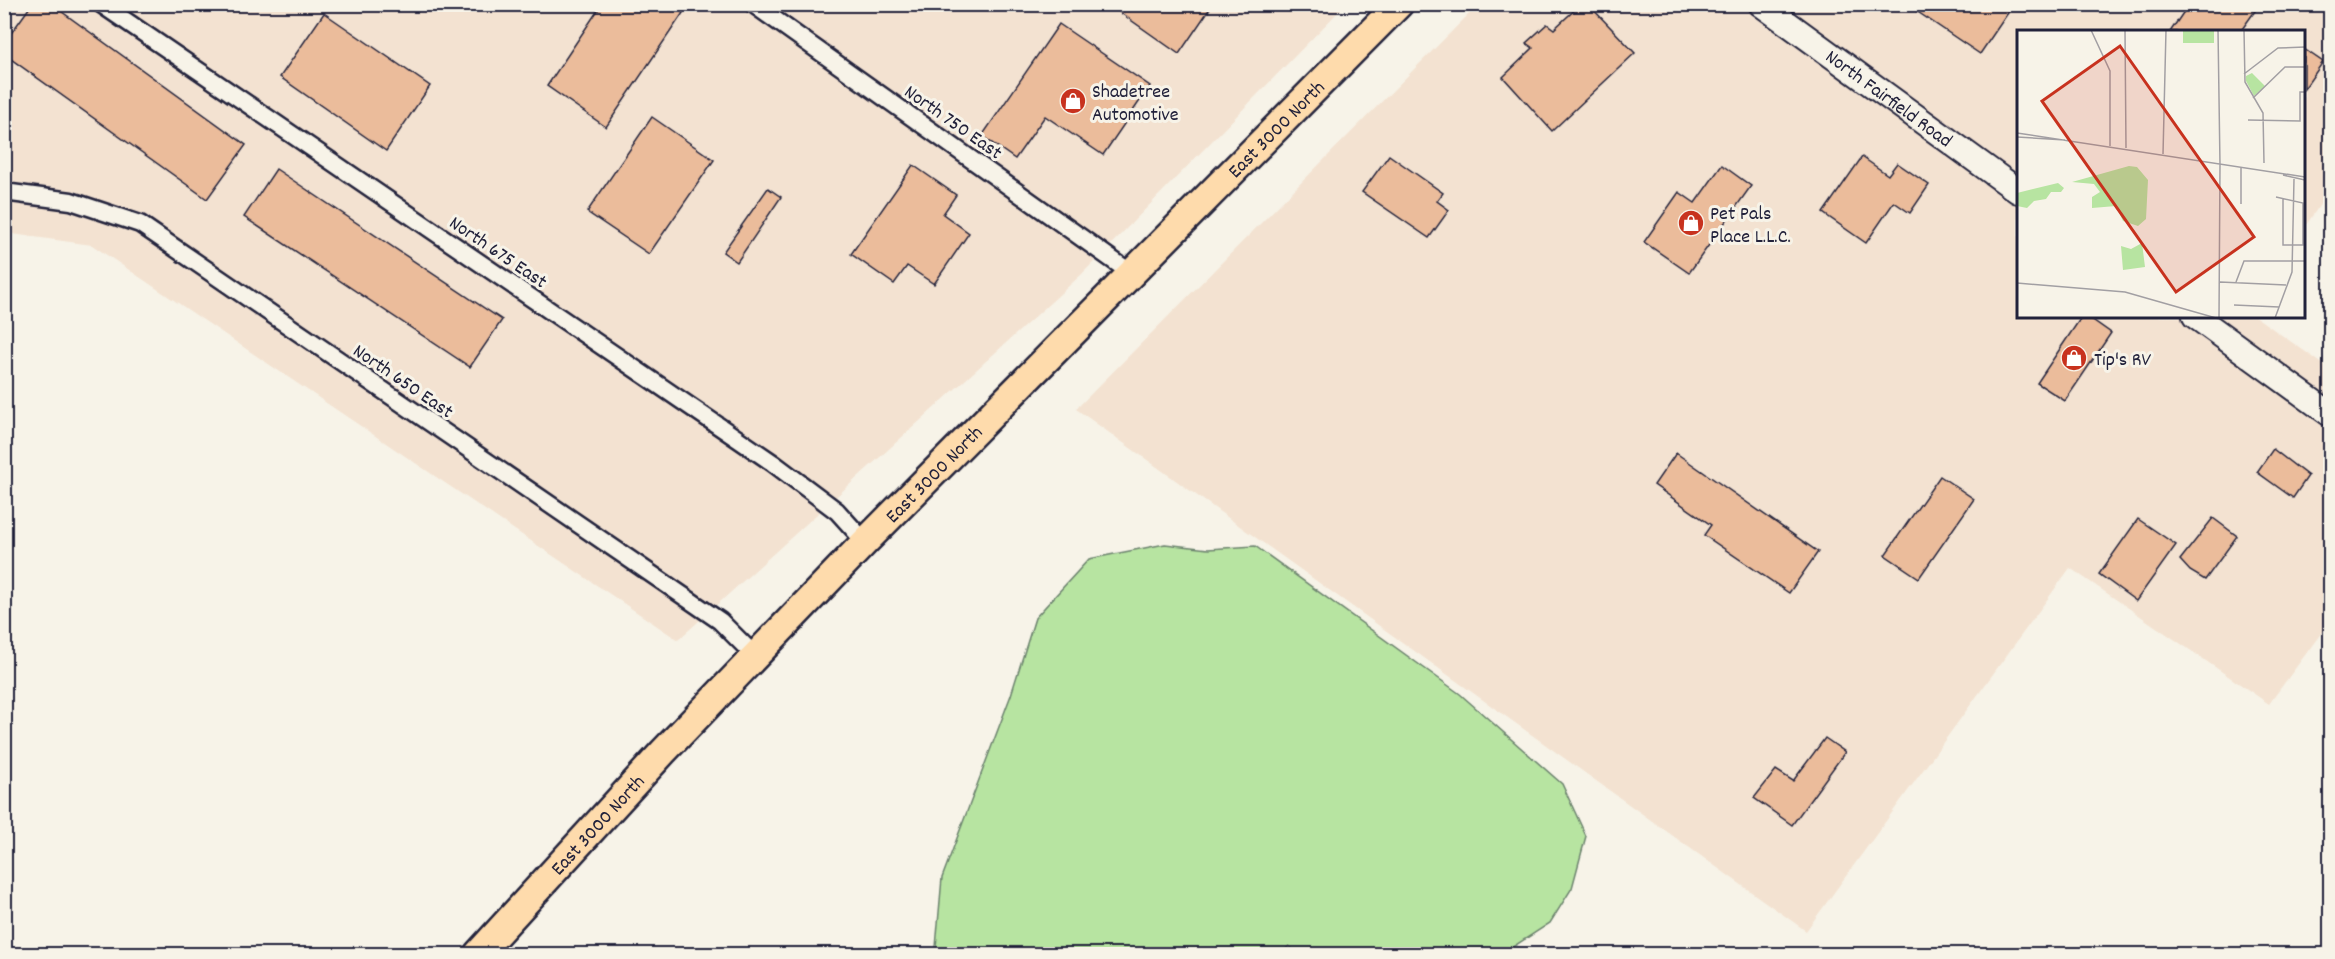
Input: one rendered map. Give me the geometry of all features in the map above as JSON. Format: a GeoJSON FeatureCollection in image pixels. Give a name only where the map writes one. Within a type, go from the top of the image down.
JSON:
{"type":"FeatureCollection","features":[{"type":"Feature","properties":{"kind":"main road","name":"East 3000 North"},"geometry":{"type":"LineString","coordinates":[[478,954],[572,850],[755,656],[1399,4]]}},
{"type":"Feature","properties":{"kind":"main road","name":"North Fairfield Road"},"geometry":{"type":"LineString","coordinates":[[1761,4],[2017,190]]}},
{"type":"Feature","properties":{"kind":"main road"},"geometry":{"type":"LineString","coordinates":[[2197,318],[2331,414]]}},
{"type":"Feature","properties":{"kind":"street","name":"North 675 East"},"geometry":{"type":"LineString","coordinates":[[101,4],[773,463],[837,511],[866,542]]}},
{"type":"Feature","properties":{"kind":"street","name":"North 750 East"},"geometry":{"type":"LineString","coordinates":[[753,4],[1131,273]]}},
{"type":"Feature","properties":{"kind":"street","name":"North 650 East"},"geometry":{"type":"LineString","coordinates":[[4,192],[71,201],[140,224],[720,621],[755,656]]}},
{"type":"Feature","properties":{"kind":"shaded area"},"geometry":{"type":"Polygon","coordinates":[[[5,5],[1345,5],[1082,274],[678,640],[92,245],[5,233],[5,5]]]}},
{"type":"Feature","properties":{"kind":"shaded area"},"geometry":{"type":"Polygon","coordinates":[[[1478,5],[2330,5],[2330,190],[2305,227],[2305,30],[2017,30],[2017,318],[2257,318],[2330,369],[2330,621],[2269,704],[2070,568],[1806,931],[1076,409],[1478,5]]]}},
{"type":"Feature","properties":{"kind":"green space"},"geometry":{"type":"Polygon","coordinates":[[[1165,544],[1208,549],[1255,546],[1460,694],[1562,784],[1586,836],[1572,888],[1550,923],[1502,954],[1298,954],[1289,946],[1280,954],[932,954],[936,947],[942,878],[1011,695],[1035,618],[1089,559],[1165,544]]]}},
{"type":"Feature","properties":{"kind":"building"},"geometry":{"type":"Polygon","coordinates":[[[32,4],[51,4],[246,145],[207,199],[4,54],[4,43],[32,4]]]}},
{"type":"Feature","properties":{"kind":"building"},"geometry":{"type":"Polygon","coordinates":[[[602,4],[670,4],[683,13],[606,127],[547,86],[602,4]]]}},
{"type":"Feature","properties":{"kind":"building"},"geometry":{"type":"Polygon","coordinates":[[[1108,4],[1213,4],[1179,54],[1108,4]]]}},
{"type":"Feature","properties":{"kind":"building"},"geometry":{"type":"Polygon","coordinates":[[[1581,4],[1588,4],[1635,53],[1552,131],[1503,77],[1533,48],[1526,43],[1547,24],[1554,29],[1581,4]]]}},
{"type":"Feature","properties":{"kind":"building"},"geometry":{"type":"Polygon","coordinates":[[[1906,4],[2014,4],[1980,54],[1906,4]]]}},
{"type":"Feature","properties":{"kind":"building"},"geometry":{"type":"Polygon","coordinates":[[[2189,4],[2260,4],[2241,30],[2171,30],[2189,4]]]}},
{"type":"Feature","properties":{"kind":"building"},"geometry":{"type":"Polygon","coordinates":[[[324,13],[430,86],[386,151],[280,77],[324,13]]]}},
{"type":"Feature","properties":{"kind":"building","name":"Shadetree Automotive"},"geometry":{"type":"Polygon","coordinates":[[[1059,24],[1150,86],[1103,155],[1045,116],[1015,159],[982,136],[1059,24]]]}},
{"type":"Feature","properties":{"kind":"building"},"geometry":{"type":"Polygon","coordinates":[[[2305,50],[2323,62],[2305,88],[2305,50]]]}},
{"type":"Feature","properties":{"kind":"building"},"geometry":{"type":"Polygon","coordinates":[[[652,117],[714,160],[649,254],[587,212],[652,117]]]}},
{"type":"Feature","properties":{"kind":"building"},"geometry":{"type":"Polygon","coordinates":[[[1389,155],[1443,193],[1437,201],[1449,210],[1429,238],[1362,192],[1389,155]]]}},
{"type":"Feature","properties":{"kind":"building"},"geometry":{"type":"Polygon","coordinates":[[[1862,157],[1888,175],[1897,163],[1929,185],[1910,213],[1894,202],[1866,243],[1823,213],[1862,157]]]}},
{"type":"Feature","properties":{"kind":"building"},"geometry":{"type":"Polygon","coordinates":[[[913,165],[956,195],[943,214],[969,233],[934,284],[907,266],[894,284],[851,254],[913,165]]]}},
{"type":"Feature","properties":{"kind":"building","name":"Pet Pals Place L.L.C."},"geometry":{"type":"Polygon","coordinates":[[[1722,165],[1751,186],[1689,273],[1644,242],[1679,192],[1695,203],[1722,165]]]}},
{"type":"Feature","properties":{"kind":"building"},"geometry":{"type":"Polygon","coordinates":[[[276,169],[502,320],[470,367],[244,217],[276,169]]]}},
{"type":"Feature","properties":{"kind":"building"},"geometry":{"type":"Polygon","coordinates":[[[768,188],[781,197],[737,262],[723,252],[768,188]]]}},
{"type":"Feature","properties":{"kind":"building","name":"Tip's RV"},"geometry":{"type":"Polygon","coordinates":[[[2081,318],[2090,318],[2111,333],[2065,401],[2037,383],[2081,318]]]}},
{"type":"Feature","properties":{"kind":"building"},"geometry":{"type":"Polygon","coordinates":[[[2273,449],[2308,476],[2293,498],[2257,472],[2273,449]]]}},
{"type":"Feature","properties":{"kind":"building"},"geometry":{"type":"Polygon","coordinates":[[[1676,453],[1818,552],[1789,593],[1704,535],[1711,525],[1654,485],[1676,453]]]}},
{"type":"Feature","properties":{"kind":"building"},"geometry":{"type":"Polygon","coordinates":[[[1940,476],[1974,499],[1919,578],[1885,555],[1940,476]]]}},
{"type":"Feature","properties":{"kind":"building"},"geometry":{"type":"Polygon","coordinates":[[[2213,518],[2237,536],[2205,580],[2190,571],[2180,560],[2213,518]]]}},
{"type":"Feature","properties":{"kind":"building"},"geometry":{"type":"Polygon","coordinates":[[[2138,519],[2176,545],[2136,601],[2099,574],[2138,519]]]}},
{"type":"Feature","properties":{"kind":"building"},"geometry":{"type":"Polygon","coordinates":[[[1825,738],[1845,752],[1792,825],[1754,798],[1776,770],[1793,781],[1825,738]]]}},
{"type":"Feature","properties":{"kind":"place","name":"Shadetree Automotive"},"geometry":{"type":"Point","coordinates":[1073,101]}},
{"type":"Feature","properties":{"kind":"place","name":"Pet Pals Place L.L.C."},"geometry":{"type":"Point","coordinates":[1691,223]}},
{"type":"Feature","properties":{"kind":"place","name":"Tip's RV"},"geometry":{"type":"Point","coordinates":[2074,358]}}]}
